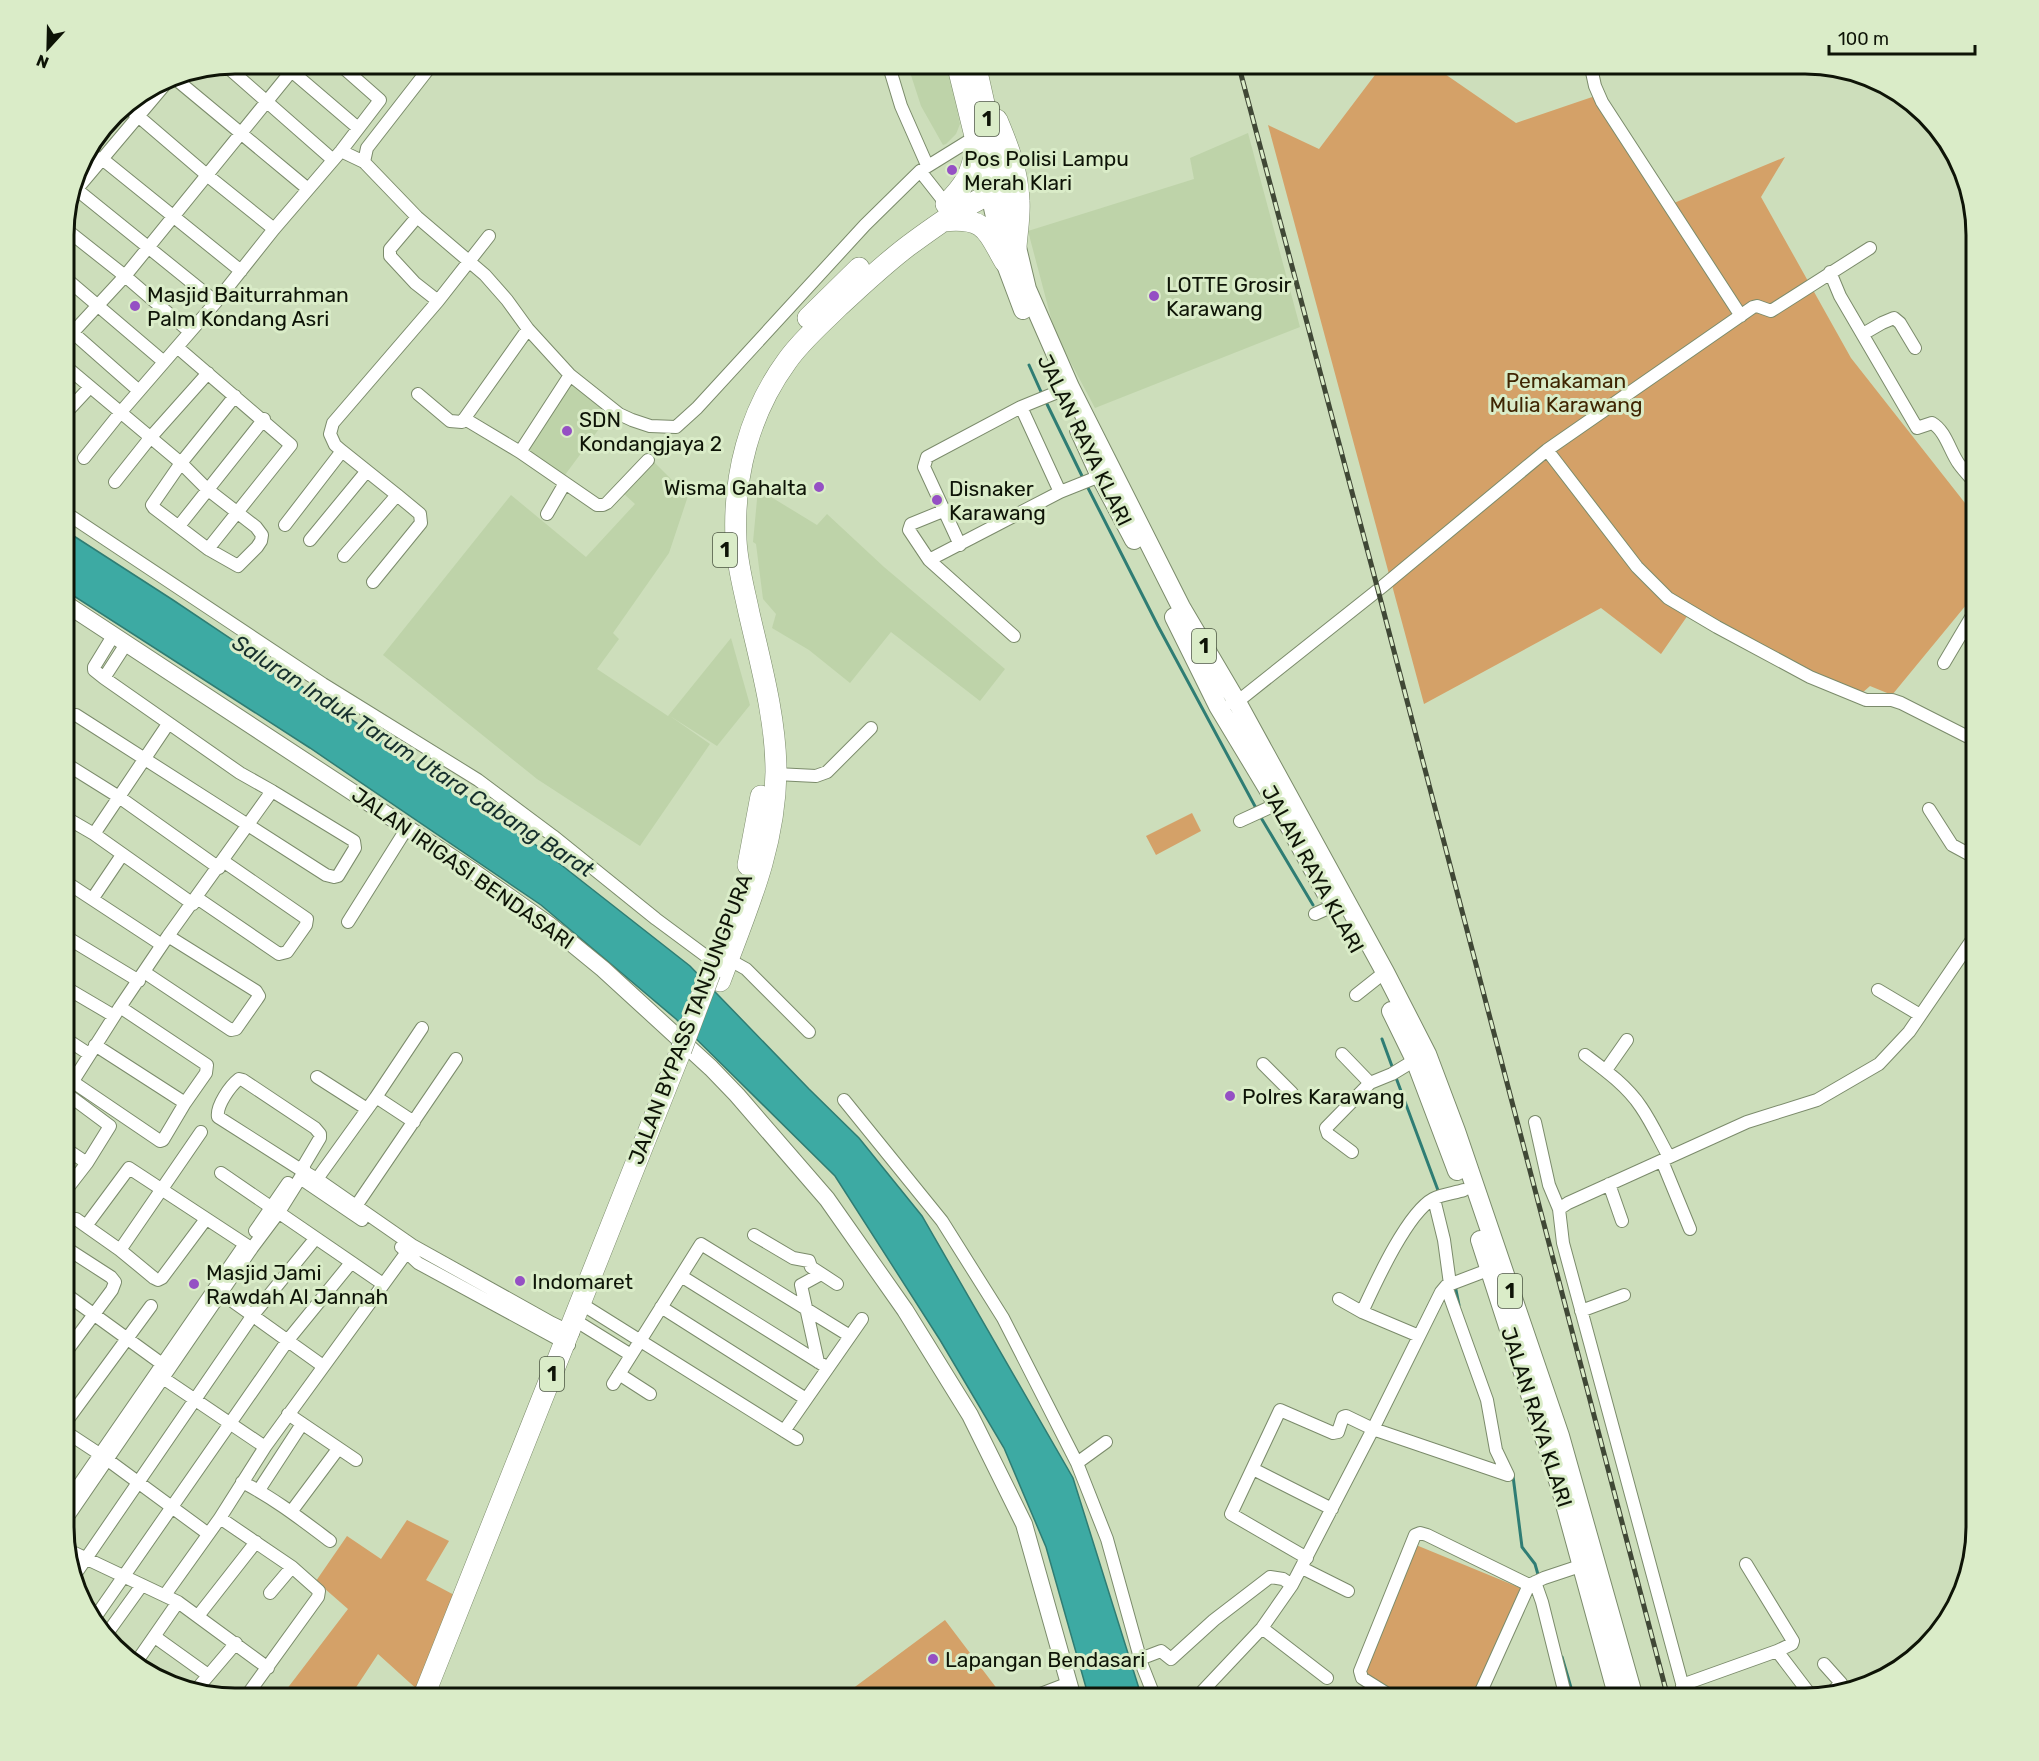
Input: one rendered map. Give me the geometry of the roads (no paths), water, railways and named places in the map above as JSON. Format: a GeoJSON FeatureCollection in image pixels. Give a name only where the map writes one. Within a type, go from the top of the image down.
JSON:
{"type":"FeatureCollection","features":[{"type":"Feature","properties":{"kind":"highway","name":"JALAN RAYA KLARI"},"geometry":{"type":"LineString","coordinates":[[960,74],[976,142],[994,184]]}},
{"type":"Feature","properties":{"kind":"highway","name":"JALAN RAYA KLARI"},"geometry":{"type":"LineString","coordinates":[[977,74],[994,184]]}},
{"type":"Feature","properties":{"kind":"highway"},"geometry":{"type":"LineString","coordinates":[[979,74],[1009,149],[1016,175],[1019,201],[1010,255]]}},
{"type":"Feature","properties":{"kind":"highway"},"geometry":{"type":"LineString","coordinates":[[976,142],[972,169],[964,185],[944,212],[978,223],[1010,255]]}},
{"type":"Feature","properties":{"kind":"highway","name":"JALAN BYPASS TANJUNGPURA"},"geometry":{"type":"LineString","coordinates":[[437,1688],[718,969],[752,854],[763,770],[760,724],[729,580],[723,537],[724,501],[732,445],[754,389],[786,342],[832,293],[883,249],[994,184]]}},
{"type":"Feature","properties":{"kind":"highway","name":"JALAN BYPASS TANJUNGPURA"},"geometry":{"type":"LineString","coordinates":[[718,969],[748,911],[764,864],[770,834],[776,774],[773,728],[736,543],[737,486],[744,449],[765,399],[788,360],[885,263],[944,212]]}},
{"type":"Feature","properties":{"kind":"highway","name":"JALAN BYPASS TANJUNGPURA"},"geometry":{"type":"LineString","coordinates":[[427,1688],[575,1331],[685,1053]]}},
{"type":"Feature","properties":{"kind":"main road","name":"JALAN RAYA KLARI"},"geometry":{"type":"LineString","coordinates":[[994,184],[1010,255],[1027,289],[1055,392],[1091,480],[1168,603],[1270,807],[1329,908]]}},
{"type":"Feature","properties":{"kind":"main road","name":"JALAN RAYA KLARI"},"geometry":{"type":"LineString","coordinates":[[1055,392],[1237,702],[1329,908],[1368,985],[1415,1060],[1560,1436],[1631,1688]]}},
{"type":"Feature","properties":{"kind":"main road","name":"JALAN RAYA KLARI"},"geometry":{"type":"LineString","coordinates":[[1368,985],[1427,1054],[1456,1131],[1583,1565],[1615,1688]]}},
{"type":"Feature","properties":{"kind":"street"},"geometry":{"type":"LineString","coordinates":[[236,74],[336,155],[364,162],[417,217],[484,276],[570,375],[620,414],[650,426],[676,428],[865,225],[924,168],[976,142]]}},
{"type":"Feature","properties":{"kind":"street"},"geometry":{"type":"LineString","coordinates":[[74,324],[99,306],[125,276],[173,215],[243,133],[286,74]]}},
{"type":"Feature","properties":{"kind":"street"},"geometry":{"type":"LineString","coordinates":[[300,74],[358,128]]}},
{"type":"Feature","properties":{"kind":"street"},"geometry":{"type":"LineString","coordinates":[[84,458],[216,302],[380,100],[350,74]]}},
{"type":"Feature","properties":{"kind":"street"},"geometry":{"type":"LineString","coordinates":[[364,162],[367,148],[425,74]]}},
{"type":"Feature","properties":{"kind":"street"},"geometry":{"type":"LineString","coordinates":[[891,74],[924,168],[944,212]]}},
{"type":"Feature","properties":{"kind":"street"},"geometry":{"type":"LineString","coordinates":[[1592,74],[1602,102],[1741,316]]}},
{"type":"Feature","properties":{"kind":"street"},"geometry":{"type":"LineString","coordinates":[[181,83],[308,189]]}},
{"type":"Feature","properties":{"kind":"street"},"geometry":{"type":"LineString","coordinates":[[83,181],[157,94]]}},
{"type":"Feature","properties":{"kind":"street"},"geometry":{"type":"LineString","coordinates":[[132,111],[274,229]]}},
{"type":"Feature","properties":{"kind":"street"},"geometry":{"type":"LineString","coordinates":[[101,158],[241,271]]}},
{"type":"Feature","properties":{"kind":"street"},"geometry":{"type":"LineString","coordinates":[[78,196],[216,302]]}},
{"type":"Feature","properties":{"kind":"street"},"geometry":{"type":"LineString","coordinates":[[417,217],[390,249],[390,256],[415,283],[438,301]]}},
{"type":"Feature","properties":{"kind":"street"},"geometry":{"type":"LineString","coordinates":[[74,236],[190,332]]}},
{"type":"Feature","properties":{"kind":"street"},"geometry":{"type":"LineString","coordinates":[[373,582],[421,523],[420,514],[335,445],[330,434],[333,423],[438,301],[489,236]]}},
{"type":"Feature","properties":{"kind":"street"},"geometry":{"type":"LineString","coordinates":[[1218,706],[1237,702],[1388,582],[1547,450],[1741,316],[1757,306],[1771,311],[1870,248]]}},
{"type":"Feature","properties":{"kind":"street"},"geometry":{"type":"LineString","coordinates":[[1830,272],[1840,296],[1917,428],[1932,423],[1936,424],[1966,472]]}},
{"type":"Feature","properties":{"kind":"street"},"geometry":{"type":"LineString","coordinates":[[74,285],[164,362]]}},
{"type":"Feature","properties":{"kind":"street"},"geometry":{"type":"LineString","coordinates":[[1863,334],[1882,322],[1894,318],[1900,323],[1915,348]]}},
{"type":"Feature","properties":{"kind":"street"},"geometry":{"type":"LineString","coordinates":[[418,394],[450,421],[457,423],[465,419],[528,329]]}},
{"type":"Feature","properties":{"kind":"street"},"geometry":{"type":"LineString","coordinates":[[74,333],[139,391]]}},
{"type":"Feature","properties":{"kind":"street"},"geometry":{"type":"LineString","coordinates":[[177,347],[264,419],[291,445],[291,448],[208,549]]}},
{"type":"Feature","properties":{"kind":"street"},"geometry":{"type":"LineString","coordinates":[[74,373],[181,463],[207,489],[256,527],[262,535],[261,541],[238,566],[208,549],[152,505],[181,463],[234,396]]}},
{"type":"Feature","properties":{"kind":"street"},"geometry":{"type":"LineString","coordinates":[[115,482],[150,438],[208,373]]}},
{"type":"Feature","properties":{"kind":"street"},"geometry":{"type":"LineString","coordinates":[[520,452],[570,375]]}},
{"type":"Feature","properties":{"kind":"street"},"geometry":{"type":"LineString","coordinates":[[74,404],[90,387]]}},
{"type":"Feature","properties":{"kind":"street"},"geometry":{"type":"LineString","coordinates":[[960,545],[924,467],[927,457],[1021,407],[1055,392]]}},
{"type":"Feature","properties":{"kind":"street"},"geometry":{"type":"LineString","coordinates":[[1021,407],[1060,492]]}},
{"type":"Feature","properties":{"kind":"street"},"geometry":{"type":"LineString","coordinates":[[178,526],[264,419]]}},
{"type":"Feature","properties":{"kind":"street"},"geometry":{"type":"LineString","coordinates":[[465,419],[520,452],[591,502],[603,505],[648,460]]}},
{"type":"Feature","properties":{"kind":"street"},"geometry":{"type":"LineString","coordinates":[[1547,450],[1636,567],[1668,598],[1810,677],[1866,700],[1892,700],[1901,703],[1966,736]]}},
{"type":"Feature","properties":{"kind":"street"},"geometry":{"type":"LineString","coordinates":[[285,525],[342,451]]}},
{"type":"Feature","properties":{"kind":"street"},"geometry":{"type":"LineString","coordinates":[[310,540],[366,472]]}},
{"type":"Feature","properties":{"kind":"street"},"geometry":{"type":"LineString","coordinates":[[929,560],[1060,492],[1091,480]]}},
{"type":"Feature","properties":{"kind":"street"},"geometry":{"type":"LineString","coordinates":[[547,514],[565,483]]}},
{"type":"Feature","properties":{"kind":"street"},"geometry":{"type":"LineString","coordinates":[[344,556],[397,495]]}},
{"type":"Feature","properties":{"kind":"street"},"geometry":{"type":"LineString","coordinates":[[943,511],[911,524],[909,530],[929,560],[1014,636]]}},
{"type":"Feature","properties":{"kind":"street"},"geometry":{"type":"LineString","coordinates":[[74,518],[323,684],[478,780],[553,836],[718,969],[746,969],[809,1032]]}},
{"type":"Feature","properties":{"kind":"street","name":"JALAN IRIGASI BENDASARI"},"geometry":{"type":"LineString","coordinates":[[74,609],[508,894],[603,969],[711,1068],[827,1198],[905,1310],[975,1425],[1024,1524],[1070,1688]]}},
{"type":"Feature","properties":{"kind":"street"},"geometry":{"type":"LineString","coordinates":[[1944,663],[1966,627]]}},
{"type":"Feature","properties":{"kind":"street"},"geometry":{"type":"LineString","coordinates":[[74,715],[326,875],[338,876],[355,848],[354,841],[240,773],[94,670],[94,667],[120,640]]}},
{"type":"Feature","properties":{"kind":"street"},"geometry":{"type":"LineString","coordinates":[[94,834],[168,724]]}},
{"type":"Feature","properties":{"kind":"street"},"geometry":{"type":"LineString","coordinates":[[776,774],[816,776],[827,772],[871,728]]}},
{"type":"Feature","properties":{"kind":"street"},"geometry":{"type":"LineString","coordinates":[[74,769],[307,919],[306,925],[287,952],[279,954],[74,822]]}},
{"type":"Feature","properties":{"kind":"street"},"geometry":{"type":"LineString","coordinates":[[74,1078],[165,940],[272,791]]}},
{"type":"Feature","properties":{"kind":"street"},"geometry":{"type":"LineString","coordinates":[[1245,819],[1270,807]]}},
{"type":"Feature","properties":{"kind":"street"},"geometry":{"type":"LineString","coordinates":[[1929,809],[1952,845],[1966,853]]}},
{"type":"Feature","properties":{"kind":"street"},"geometry":{"type":"LineString","coordinates":[[348,922],[408,828]]}},
{"type":"Feature","properties":{"kind":"street"},"geometry":{"type":"LineString","coordinates":[[93,898],[122,855]]}},
{"type":"Feature","properties":{"kind":"street"},"geometry":{"type":"LineString","coordinates":[[74,887],[256,991],[259,996],[236,1029],[231,1030],[74,941]]}},
{"type":"Feature","properties":{"kind":"street"},"geometry":{"type":"LineString","coordinates":[[1559,1209],[1747,1122],[1817,1100],[1880,1064],[1909,1032],[1966,948]]}},
{"type":"Feature","properties":{"kind":"street"},"geometry":{"type":"LineString","coordinates":[[1878,990],[1920,1015]]}},
{"type":"Feature","properties":{"kind":"street"},"geometry":{"type":"LineString","coordinates":[[74,991],[117,1012],[207,1065],[206,1073],[163,1140],[160,1141],[119,1115],[74,1091]]}},
{"type":"Feature","properties":{"kind":"street"},"geometry":{"type":"LineString","coordinates":[[317,1179],[422,1028]]}},
{"type":"Feature","properties":{"kind":"street"},"geometry":{"type":"LineString","coordinates":[[1606,1071],[1627,1040]]}},
{"type":"Feature","properties":{"kind":"street"},"geometry":{"type":"LineString","coordinates":[[74,1042],[92,1049],[185,1103]]}},
{"type":"Feature","properties":{"kind":"street"},"geometry":{"type":"LineString","coordinates":[[1342,1054],[1370,1083]]}},
{"type":"Feature","properties":{"kind":"street"},"geometry":{"type":"LineString","coordinates":[[1585,1055],[1630,1093],[1641,1107],[1666,1159],[1690,1229]]}},
{"type":"Feature","properties":{"kind":"street"},"geometry":{"type":"LineString","coordinates":[[354,1209],[456,1059]]}},
{"type":"Feature","properties":{"kind":"street"},"geometry":{"type":"LineString","coordinates":[[1352,1152],[1328,1134],[1326,1128],[1370,1083],[1415,1060]]}},
{"type":"Feature","properties":{"kind":"street"},"geometry":{"type":"LineString","coordinates":[[1263,1064],[1292,1093]]}},
{"type":"Feature","properties":{"kind":"street"},"geometry":{"type":"LineString","coordinates":[[317,1077],[367,1109]]}},
{"type":"Feature","properties":{"kind":"street"},"geometry":{"type":"LineString","coordinates":[[74,1506],[104,1457],[302,1171],[321,1138],[315,1128],[239,1079],[234,1083],[217,1111],[218,1117],[302,1171],[410,1248],[418,1263],[631,1355]]}},
{"type":"Feature","properties":{"kind":"street"},"geometry":{"type":"LineString","coordinates":[[74,1093],[110,1126]]}},
{"type":"Feature","properties":{"kind":"street"},"geometry":{"type":"LineString","coordinates":[[376,1097],[414,1122]]}},
{"type":"Feature","properties":{"kind":"street"},"geometry":{"type":"LineString","coordinates":[[844,1100],[922,1195],[954,1240],[1003,1318],[1077,1463],[1107,1539],[1140,1659],[1151,1688]]}},
{"type":"Feature","properties":{"kind":"street"},"geometry":{"type":"LineString","coordinates":[[74,1180],[119,1115]]}},
{"type":"Feature","properties":{"kind":"street"},"geometry":{"type":"LineString","coordinates":[[1535,1122],[1549,1185],[1559,1209],[1563,1243],[1683,1688]]}},
{"type":"Feature","properties":{"kind":"street"},"geometry":{"type":"LineString","coordinates":[[120,1250],[201,1132]]}},
{"type":"Feature","properties":{"kind":"street"},"geometry":{"type":"LineString","coordinates":[[74,1154],[87,1163]]}},
{"type":"Feature","properties":{"kind":"street"},"geometry":{"type":"LineString","coordinates":[[206,1219],[162,1278],[158,1280],[81,1223],[129,1168],[249,1246]]}},
{"type":"Feature","properties":{"kind":"street"},"geometry":{"type":"LineString","coordinates":[[302,1171],[317,1179],[354,1209]]}},
{"type":"Feature","properties":{"kind":"street"},"geometry":{"type":"LineString","coordinates":[[221,1173],[350,1264],[383,1284]]}},
{"type":"Feature","properties":{"kind":"street"},"geometry":{"type":"LineString","coordinates":[[1609,1184],[1622,1221]]}},
{"type":"Feature","properties":{"kind":"street"},"geometry":{"type":"LineString","coordinates":[[1362,1312],[1399,1240],[1411,1223],[1438,1197],[1464,1190]]}},
{"type":"Feature","properties":{"kind":"street"},"geometry":{"type":"LineString","coordinates":[[1348,1591],[1231,1514],[1280,1410],[1333,1433],[1338,1432],[1344,1416],[1373,1429],[1508,1475],[1496,1450],[1488,1400],[1444,1240],[1438,1197]]}},
{"type":"Feature","properties":{"kind":"street"},"geometry":{"type":"LineString","coordinates":[[754,1235],[793,1257],[809,1261],[811,1268],[837,1284]]}},
{"type":"Feature","properties":{"kind":"street"},"geometry":{"type":"LineString","coordinates":[[79,1569],[253,1315],[315,1239]]}},
{"type":"Feature","properties":{"kind":"street"},"geometry":{"type":"LineString","coordinates":[[650,1394],[616,1379],[701,1244],[850,1336]]}},
{"type":"Feature","properties":{"kind":"street"},"geometry":{"type":"LineString","coordinates":[[165,1595],[207,1533],[220,1518],[288,1414],[410,1248]]}},
{"type":"Feature","properties":{"kind":"street"},"geometry":{"type":"LineString","coordinates":[[74,1253],[114,1280],[115,1284],[95,1314],[74,1334]]}},
{"type":"Feature","properties":{"kind":"street"},"geometry":{"type":"LineString","coordinates":[[99,1612],[288,1340],[350,1264]]}},
{"type":"Feature","properties":{"kind":"street"},"geometry":{"type":"LineString","coordinates":[[1205,1688],[1262,1628],[1292,1585],[1419,1336],[1454,1283],[1495,1267]]}},
{"type":"Feature","properties":{"kind":"street"},"geometry":{"type":"LineString","coordinates":[[821,1274],[801,1285],[823,1365]]}},
{"type":"Feature","properties":{"kind":"street"},"geometry":{"type":"LineString","coordinates":[[681,1276],[823,1365]]}},
{"type":"Feature","properties":{"kind":"street"},"geometry":{"type":"LineString","coordinates":[[218,1291],[322,1366]]}},
{"type":"Feature","properties":{"kind":"street"},"geometry":{"type":"LineString","coordinates":[[1581,1311],[1624,1294]]}},
{"type":"Feature","properties":{"kind":"street"},"geometry":{"type":"LineString","coordinates":[[1339,1299],[1362,1312],[1419,1336]]}},
{"type":"Feature","properties":{"kind":"street"},"geometry":{"type":"LineString","coordinates":[[74,1300],[127,1338],[196,1400],[265,1447]]}},
{"type":"Feature","properties":{"kind":"street"},"geometry":{"type":"LineString","coordinates":[[74,1413],[152,1306]]}},
{"type":"Feature","properties":{"kind":"street"},"geometry":{"type":"LineString","coordinates":[[661,1307],[806,1399]]}},
{"type":"Feature","properties":{"kind":"street"},"geometry":{"type":"LineString","coordinates":[[784,1431],[806,1399],[823,1365],[850,1336],[862,1319]]}},
{"type":"Feature","properties":{"kind":"street"},"geometry":{"type":"LineString","coordinates":[[575,1331],[640,1341],[796,1439]]}},
{"type":"Feature","properties":{"kind":"street"},"geometry":{"type":"LineString","coordinates":[[288,1414],[357,1460]]}},
{"type":"Feature","properties":{"kind":"street"},"geometry":{"type":"LineString","coordinates":[[259,1490],[302,1425]]}},
{"type":"Feature","properties":{"kind":"street"},"geometry":{"type":"LineString","coordinates":[[74,1436],[207,1533]]}},
{"type":"Feature","properties":{"kind":"street"},"geometry":{"type":"LineString","coordinates":[[1077,1463],[1106,1442]]}},
{"type":"Feature","properties":{"kind":"street"},"geometry":{"type":"LineString","coordinates":[[291,1512],[338,1449]]}},
{"type":"Feature","properties":{"kind":"street"},"geometry":{"type":"LineString","coordinates":[[74,1494],[104,1457]]}},
{"type":"Feature","properties":{"kind":"street"},"geometry":{"type":"LineString","coordinates":[[1253,1469],[1332,1509]]}},
{"type":"Feature","properties":{"kind":"street"},"geometry":{"type":"LineString","coordinates":[[243,1482],[259,1490],[330,1541]]}},
{"type":"Feature","properties":{"kind":"street"},"geometry":{"type":"LineString","coordinates":[[220,1518],[292,1567],[317,1588],[319,1593],[253,1688]]}},
{"type":"Feature","properties":{"kind":"street"},"geometry":{"type":"LineString","coordinates":[[1378,1688],[1362,1678],[1360,1671],[1415,1535],[1420,1533],[1427,1535],[1536,1582],[1583,1565]]}},
{"type":"Feature","properties":{"kind":"street"},"geometry":{"type":"LineString","coordinates":[[198,1616],[256,1542]]}},
{"type":"Feature","properties":{"kind":"street"},"geometry":{"type":"LineString","coordinates":[[76,1553],[178,1602],[268,1668]]}},
{"type":"Feature","properties":{"kind":"street"},"geometry":{"type":"LineString","coordinates":[[1682,1685],[1792,1644],[1793,1641],[1746,1564]]}},
{"type":"Feature","properties":{"kind":"street"},"geometry":{"type":"LineString","coordinates":[[270,1593],[292,1567]]}},
{"type":"Feature","properties":{"kind":"street"},"geometry":{"type":"LineString","coordinates":[[1140,1659],[1161,1651],[1171,1659],[1214,1620],[1270,1577],[1283,1579],[1292,1585]]}},
{"type":"Feature","properties":{"kind":"street"},"geometry":{"type":"LineString","coordinates":[[1483,1688],[1536,1582]]}},
{"type":"Feature","properties":{"kind":"street"},"geometry":{"type":"LineString","coordinates":[[1536,1582],[1564,1688]]}},
{"type":"Feature","properties":{"kind":"street"},"geometry":{"type":"LineString","coordinates":[[111,1628],[142,1585]]}},
{"type":"Feature","properties":{"kind":"street"},"geometry":{"type":"LineString","coordinates":[[140,1656],[178,1602]]}},
{"type":"Feature","properties":{"kind":"street"},"geometry":{"type":"LineString","coordinates":[[1262,1628],[1327,1678]]}},
{"type":"Feature","properties":{"kind":"street"},"geometry":{"type":"LineString","coordinates":[[154,1637],[208,1675]]}},
{"type":"Feature","properties":{"kind":"street"},"geometry":{"type":"LineString","coordinates":[[201,1684],[236,1643]]}},
{"type":"Feature","properties":{"kind":"street"},"geometry":{"type":"LineString","coordinates":[[1777,1651],[1806,1688]]}},
{"type":"Feature","properties":{"kind":"street"},"geometry":{"type":"LineString","coordinates":[[1824,1664],[1837,1684]]}},
{"type":"Feature","properties":{"kind":"water"},"geometry":{"type":"Polygon","coordinates":[[[74,536],[518,831],[690,966],[859,1138],[922,1216],[1073,1478],[1139,1688],[1086,1688],[1046,1547],[1004,1448],[940,1340],[835,1176],[676,1019],[541,905],[310,748],[74,596],[74,536]]]}},
{"type":"Feature","properties":{"kind":"waterway"},"geometry":{"type":"LineString","coordinates":[[1029,365],[1042,394]]}},
{"type":"Feature","properties":{"kind":"waterway"},"geometry":{"type":"LineString","coordinates":[[1045,400],[1083,478]]}},
{"type":"Feature","properties":{"kind":"waterway"},"geometry":{"type":"LineString","coordinates":[[1086,484],[1158,626],[1257,810]]}},
{"type":"Feature","properties":{"kind":"waterway"},"geometry":{"type":"LineString","coordinates":[[1260,816],[1313,905]]}},
{"type":"Feature","properties":{"kind":"waterway"},"geometry":{"type":"LineString","coordinates":[[1382,1039],[1393,1069]]}},
{"type":"Feature","properties":{"kind":"waterway"},"geometry":{"type":"LineString","coordinates":[[1395,1075],[1439,1193]]}},
{"type":"Feature","properties":{"kind":"waterway"},"geometry":{"type":"LineString","coordinates":[[1455,1285],[1459,1305]]}},
{"type":"Feature","properties":{"kind":"waterway"},"geometry":{"type":"LineString","coordinates":[[1513,1476],[1522,1547],[1535,1564],[1539,1578]]}},
{"type":"Feature","properties":{"kind":"waterway"},"geometry":{"type":"LineString","coordinates":[[1562,1657],[1571,1688]]}},
{"type":"Feature","properties":{"kind":"railway"},"geometry":{"type":"LineString","coordinates":[[1241,74],[1665,1688]]}},
{"type":"Feature","properties":{"kind":"place","name":"Pos Polisi Lampu Merah Klari"},"geometry":{"type":"Point","coordinates":[952,170]}},
{"type":"Feature","properties":{"kind":"place","name":"LOTTE Grosir Karawang"},"geometry":{"type":"Point","coordinates":[1154,296]}},
{"type":"Feature","properties":{"kind":"place","name":"Masjid Baiturrahman Palm Kondang Asri"},"geometry":{"type":"Point","coordinates":[135,306]}},
{"type":"Feature","properties":{"kind":"place","name":"SDN Kondangjaya 2"},"geometry":{"type":"Point","coordinates":[567,431]}},
{"type":"Feature","properties":{"kind":"place","name":"Wisma Gahalta"},"geometry":{"type":"Point","coordinates":[819,487]}},
{"type":"Feature","properties":{"kind":"place","name":"Disnaker Karawang"},"geometry":{"type":"Point","coordinates":[937,500]}},
{"type":"Feature","properties":{"kind":"place","name":"Polres Karawang"},"geometry":{"type":"Point","coordinates":[1230,1096]}},
{"type":"Feature","properties":{"kind":"place","name":"Indomaret"},"geometry":{"type":"Point","coordinates":[520,1281]}},
{"type":"Feature","properties":{"kind":"place","name":"Masjid Jami Rawdah Al Jannah"},"geometry":{"type":"Point","coordinates":[194,1284]}},
{"type":"Feature","properties":{"kind":"place","name":"Lapangan Bendasari"},"geometry":{"type":"Point","coordinates":[933,1659]}},
{"type":"Feature","properties":{"kind":"park label","name":"Pemakaman Mulia Karawang"},"geometry":{"type":"Point","coordinates":[1566,392]}},
{"type":"Feature","properties":{"kind":"water label","name":"Saluran Induk Tarum Utara Cabang Barat"},"geometry":{"type":"Point","coordinates":[413,756]}}]}
